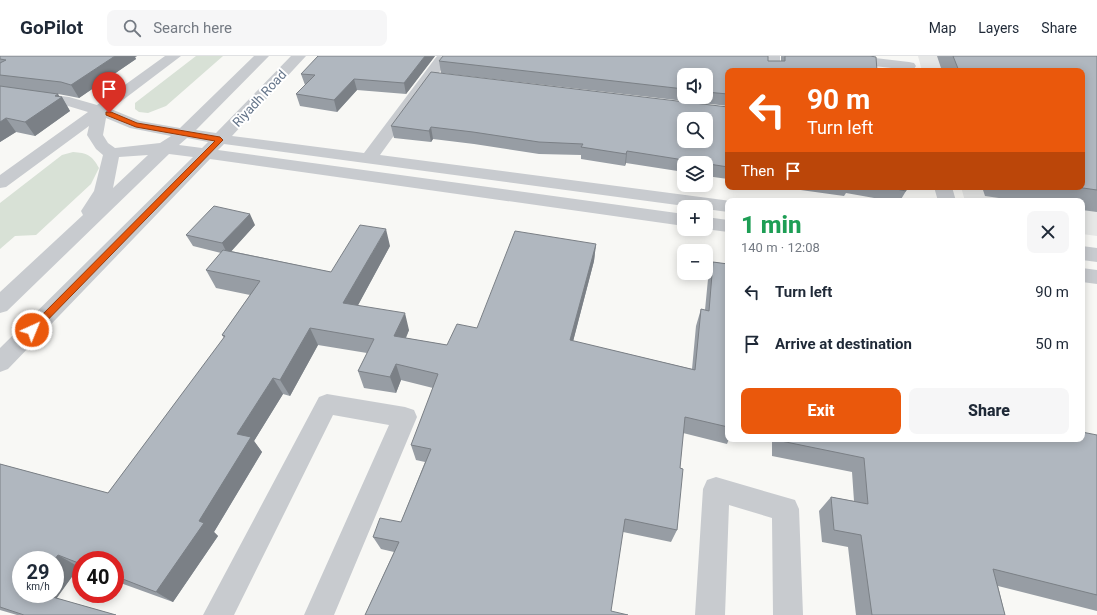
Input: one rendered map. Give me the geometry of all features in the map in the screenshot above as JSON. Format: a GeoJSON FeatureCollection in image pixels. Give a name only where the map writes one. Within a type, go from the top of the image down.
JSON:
{"type":"FeatureCollection","features":[{"type":"Feature","properties":{"kind":"street"},"geometry":{"type":"LineString","coordinates":[[0,183],[99,114],[174,56]]}},
{"type":"Feature","properties":{"kind":"street"},"geometry":{"type":"LineString","coordinates":[[0,305],[165,148],[184,133],[262,56]]}},
{"type":"Feature","properties":{"kind":"street","name":"Riyadh Road"},"geometry":{"type":"LineString","coordinates":[[0,363],[204,154],[220,140],[299,56]]}},
{"type":"Feature","properties":{"kind":"street"},"geometry":{"type":"LineString","coordinates":[[369,158],[444,56]]}},
{"type":"Feature","properties":{"kind":"street"},"geometry":{"type":"LineString","coordinates":[[772,56],[773,68]]}},
{"type":"Feature","properties":{"kind":"street"},"geometry":{"type":"LineString","coordinates":[[821,56],[909,64]]}},
{"type":"Feature","properties":{"kind":"street"},"geometry":{"type":"LineString","coordinates":[[429,77],[445,79]]}},
{"type":"Feature","properties":{"kind":"street"},"geometry":{"type":"LineString","coordinates":[[136,125],[173,119],[237,80]]}},
{"type":"Feature","properties":{"kind":"street"},"geometry":{"type":"LineString","coordinates":[[0,92],[69,102],[99,114],[117,117],[136,125],[220,140],[369,158],[725,206]]}},
{"type":"Feature","properties":{"kind":"street"},"geometry":{"type":"LineString","coordinates":[[99,114],[95,135],[102,146],[112,153],[165,148],[677,219]]}},
{"type":"Feature","properties":{"kind":"street"},"geometry":{"type":"LineString","coordinates":[[77,232],[103,191],[112,153]]}},
{"type":"Feature","properties":{"kind":"street"},"geometry":{"type":"LineString","coordinates":[[713,224],[725,226]]}},
{"type":"Feature","properties":{"kind":"street"},"geometry":{"type":"LineString","coordinates":[[1085,253],[1097,255]]}},
{"type":"Feature","properties":{"kind":"street"},"geometry":{"type":"LineString","coordinates":[[1085,275],[1097,277]]}},
{"type":"Feature","properties":{"kind":"street"},"geometry":{"type":"LineString","coordinates":[[218,615],[327,404],[405,417],[319,615]]}},
{"type":"Feature","properties":{"kind":"street"},"geometry":{"type":"LineString","coordinates":[[710,615],[716,489],[785,509],[788,615]]}},
{"type":"Feature","properties":{"kind":"shaded area"},"geometry":{"type":"Polygon","coordinates":[[[196,56],[223,56],[166,106],[148,113],[139,112],[135,109],[135,103],[196,56]]]}},
{"type":"Feature","properties":{"kind":"shaded area"},"geometry":{"type":"Polygon","coordinates":[[[918,56],[1097,56],[1097,236],[1085,234],[1085,198],[964,198],[962,190],[1085,190],[1085,68],[921,68],[918,56]]]}},
{"type":"Feature","properties":{"kind":"shaded area"},"geometry":{"type":"Polygon","coordinates":[[[73,152],[82,153],[91,157],[99,168],[91,184],[36,235],[15,236],[0,249],[0,203],[62,155],[73,152]]]}},
{"type":"Feature","properties":{"kind":"building"},"geometry":{"type":"Polygon","coordinates":[[[0,56],[115,56],[71,85],[61,82],[0,75],[0,63],[6,60],[0,59],[0,56]]]}},
{"type":"Feature","properties":{"kind":"building"},"geometry":{"type":"Polygon","coordinates":[[[318,56],[425,56],[404,83],[354,79],[334,100],[296,94],[315,75],[301,74],[318,56]]]}},
{"type":"Feature","properties":{"kind":"building"},"geometry":{"type":"Polygon","coordinates":[[[443,56],[768,56],[768,61],[785,61],[785,56],[876,57],[877,68],[725,68],[725,94],[713,93],[713,68],[677,68],[677,88],[439,61],[443,56]]]}},
{"type":"Feature","properties":{"kind":"building"},"geometry":{"type":"Polygon","coordinates":[[[953,56],[1097,56],[1097,190],[1085,188],[1085,68],[958,68],[953,56]]]}},
{"type":"Feature","properties":{"kind":"building"},"geometry":{"type":"Polygon","coordinates":[[[431,72],[677,101],[677,104],[703,104],[725,107],[725,167],[713,165],[713,156],[677,156],[677,159],[627,151],[626,154],[581,147],[583,144],[539,142],[431,127],[429,131],[391,126],[431,72]]]}},
{"type":"Feature","properties":{"kind":"building"},"geometry":{"type":"Polygon","coordinates":[[[0,86],[58,94],[55,96],[62,97],[25,122],[6,118],[0,122],[0,86]]]}},
{"type":"Feature","properties":{"kind":"building"},"geometry":{"type":"Polygon","coordinates":[[[214,206],[250,214],[222,243],[186,235],[214,206]]]}},
{"type":"Feature","properties":{"kind":"building"},"geometry":{"type":"Polygon","coordinates":[[[360,225],[386,229],[343,303],[405,313],[394,336],[447,345],[457,324],[477,328],[515,231],[596,244],[570,340],[695,370],[701,309],[709,311],[712,280],[713,280],[713,262],[725,264],[725,426],[685,417],[680,468],[683,469],[677,530],[625,519],[611,611],[628,615],[365,615],[399,542],[373,537],[380,518],[401,522],[431,449],[411,445],[438,374],[396,364],[390,377],[358,371],[374,339],[310,328],[280,380],[273,378],[237,434],[251,437],[199,521],[204,523],[156,592],[124,580],[124,551],[72,551],[72,560],[64,557],[64,551],[12,551],[12,603],[64,603],[64,600],[116,615],[24,615],[0,607],[0,464],[108,493],[225,336],[222,335],[260,281],[206,270],[223,250],[331,272],[360,225]]]}},
{"type":"Feature","properties":{"kind":"building"},"geometry":{"type":"Polygon","coordinates":[[[1085,433],[1097,435],[1097,595],[993,569],[1005,615],[872,615],[861,535],[834,530],[831,497],[868,504],[864,458],[786,442],[1085,442],[1085,433]]]}},
{"type":"Feature","properties":{"kind":"route"},"geometry":{"type":"LineString","coordinates":[[32,330],[204,154],[220,140],[136,125],[109,113]]}}]}
